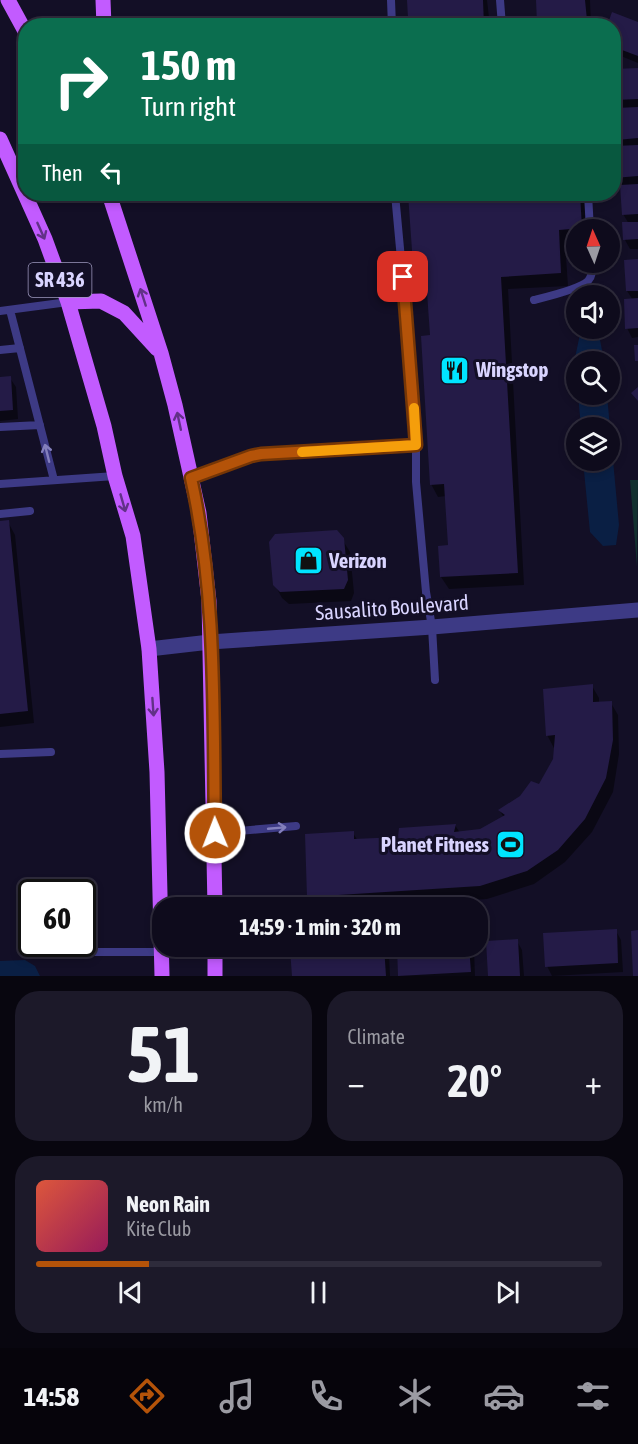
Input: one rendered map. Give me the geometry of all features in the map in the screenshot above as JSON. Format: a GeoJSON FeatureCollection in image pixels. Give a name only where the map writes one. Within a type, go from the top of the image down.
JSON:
{"type":"FeatureCollection","features":[{"type":"Feature","properties":{"kind":"main road"},"geometry":{"type":"LineString","coordinates":[[0,5],[8,0],[18,18]]}},
{"type":"Feature","properties":{"kind":"main road"},"geometry":{"type":"LineString","coordinates":[[103,0],[104,18]]}},
{"type":"Feature","properties":{"kind":"main road","name":"SR 436"},"geometry":{"type":"LineString","coordinates":[[0,139],[18,179]]}},
{"type":"Feature","properties":{"kind":"main road","name":"SR 436"},"geometry":{"type":"LineString","coordinates":[[28,201],[45,239],[68,302],[133,536],[149,649],[157,772],[160,897]]}},
{"type":"Feature","properties":{"kind":"main road"},"geometry":{"type":"LineString","coordinates":[[111,201],[161,353],[199,513],[208,590],[215,897]]}},
{"type":"Feature","properties":{"kind":"main road"},"geometry":{"type":"LineString","coordinates":[[68,302],[101,300],[124,313],[161,353]]}},
{"type":"Feature","properties":{"kind":"main road","name":"SR 436"},"geometry":{"type":"LineString","coordinates":[[162,957],[162,976]]}},
{"type":"Feature","properties":{"kind":"main road"},"geometry":{"type":"LineString","coordinates":[[215,957],[215,976]]}},
{"type":"Feature","properties":{"kind":"street","name":"Sausalito Boulevard"},"geometry":{"type":"LineString","coordinates":[[149,649],[210,642],[638,610]]}},
{"type":"Feature","properties":{"kind":"lane"},"geometry":{"type":"LineString","coordinates":[[391,0],[392,18]]}},
{"type":"Feature","properties":{"kind":"lane"},"geometry":{"type":"LineString","coordinates":[[500,0],[501,18]]}},
{"type":"Feature","properties":{"kind":"lane"},"geometry":{"type":"LineString","coordinates":[[397,201],[410,348],[416,482],[421,517],[426,592],[432,627],[435,680]]}},
{"type":"Feature","properties":{"kind":"lane"},"geometry":{"type":"LineString","coordinates":[[588,201],[589,219]]}},
{"type":"Feature","properties":{"kind":"lane"},"geometry":{"type":"LineString","coordinates":[[534,300],[563,293],[588,282],[592,273]]}},
{"type":"Feature","properties":{"kind":"lane"},"geometry":{"type":"LineString","coordinates":[[0,299],[20,348],[54,480]]}},
{"type":"Feature","properties":{"kind":"lane"},"geometry":{"type":"LineString","coordinates":[[5,310],[68,302]]}},
{"type":"Feature","properties":{"kind":"lane"},"geometry":{"type":"LineString","coordinates":[[0,350],[20,348]]}},
{"type":"Feature","properties":{"kind":"lane"},"geometry":{"type":"LineString","coordinates":[[0,428],[40,425]]}},
{"type":"Feature","properties":{"kind":"lane"},"geometry":{"type":"LineString","coordinates":[[191,478],[251,456],[416,445]]}},
{"type":"Feature","properties":{"kind":"lane"},"geometry":{"type":"LineString","coordinates":[[0,484],[115,476]]}},
{"type":"Feature","properties":{"kind":"lane"},"geometry":{"type":"LineString","coordinates":[[0,514],[30,511]]}},
{"type":"Feature","properties":{"kind":"lane"},"geometry":{"type":"LineString","coordinates":[[0,753],[51,753]]}},
{"type":"Feature","properties":{"kind":"lane"},"geometry":{"type":"LineString","coordinates":[[215,833],[296,826]]}},
{"type":"Feature","properties":{"kind":"lane"},"geometry":{"type":"LineString","coordinates":[[96,952],[152,952]]}},
{"type":"Feature","properties":{"kind":"green space"},"geometry":{"type":"Polygon","coordinates":[[[630,480],[638,480],[637,567],[630,480]]]}},
{"type":"Feature","properties":{"kind":"water"},"geometry":{"type":"Polygon","coordinates":[[[579,339],[600,339],[602,351],[576,351],[579,339]]]}},
{"type":"Feature","properties":{"kind":"water"},"geometry":{"type":"Polygon","coordinates":[[[579,405],[608,405],[609,417],[580,417],[579,405]]]}},
{"type":"Feature","properties":{"kind":"water"},"geometry":{"type":"Polygon","coordinates":[[[584,471],[614,471],[619,525],[616,545],[603,546],[590,532],[584,471]]]}},
{"type":"Feature","properties":{"kind":"water"},"geometry":{"type":"Polygon","coordinates":[[[25,960],[35,966],[40,976],[0,976],[0,961],[25,960]]]}},
{"type":"Feature","properties":{"kind":"building"},"geometry":{"type":"Polygon","coordinates":[[[407,0],[483,0],[484,18],[408,18],[407,0]]]}},
{"type":"Feature","properties":{"kind":"building"},"geometry":{"type":"Polygon","coordinates":[[[536,0],[585,0],[587,18],[537,18],[536,0]]]}},
{"type":"Feature","properties":{"kind":"building"},"geometry":{"type":"Polygon","coordinates":[[[612,12],[638,22],[638,56],[621,50],[621,18],[610,18],[612,12]]]}},
{"type":"Feature","properties":{"kind":"building"},"geometry":{"type":"Polygon","coordinates":[[[638,68],[638,99],[621,100],[621,69],[638,68]]]}},
{"type":"Feature","properties":{"kind":"building"},"geometry":{"type":"Polygon","coordinates":[[[638,107],[638,138],[621,140],[621,108],[638,107]]]}},
{"type":"Feature","properties":{"kind":"building"},"geometry":{"type":"Polygon","coordinates":[[[638,145],[638,176],[621,177],[621,146],[638,145]]]}},
{"type":"Feature","properties":{"kind":"building"},"geometry":{"type":"Polygon","coordinates":[[[638,184],[638,214],[622,215],[621,185],[638,184]]]}},
{"type":"Feature","properties":{"kind":"building"},"geometry":{"type":"Polygon","coordinates":[[[408,201],[580,201],[581,219],[566,219],[566,229],[559,230],[561,273],[501,277],[518,573],[440,577],[438,546],[448,545],[444,484],[430,485],[421,336],[430,335],[426,278],[414,278],[408,201]]]}},
{"type":"Feature","properties":{"kind":"building"},"geometry":{"type":"Polygon","coordinates":[[[622,222],[638,222],[638,239],[623,240],[622,222]]]}},
{"type":"Feature","properties":{"kind":"building"},"geometry":{"type":"Polygon","coordinates":[[[638,259],[638,291],[626,291],[624,260],[638,259]]]}},
{"type":"Feature","properties":{"kind":"building"},"geometry":{"type":"Polygon","coordinates":[[[638,298],[638,328],[625,329],[624,299],[638,298]]]}},
{"type":"Feature","properties":{"kind":"building"},"geometry":{"type":"Polygon","coordinates":[[[634,345],[638,345],[638,361],[635,361],[634,345]]]}},
{"type":"Feature","properties":{"kind":"building"},"geometry":{"type":"Polygon","coordinates":[[[11,376],[13,410],[0,411],[0,377],[11,376]]]}},
{"type":"Feature","properties":{"kind":"building"},"geometry":{"type":"Polygon","coordinates":[[[638,387],[638,401],[631,393],[638,387]]]}},
{"type":"Feature","properties":{"kind":"building"},"geometry":{"type":"Polygon","coordinates":[[[9,520],[28,711],[0,714],[0,521],[9,520]]]}},
{"type":"Feature","properties":{"kind":"building","name":"Verizon"},"geometry":{"type":"Polygon","coordinates":[[[337,530],[344,538],[348,580],[344,589],[280,592],[273,585],[269,542],[275,534],[337,530]]]}},
{"type":"Feature","properties":{"kind":"building"},"geometry":{"type":"Polygon","coordinates":[[[593,684],[593,702],[612,701],[613,740],[606,778],[585,819],[558,850],[527,871],[480,886],[307,897],[305,834],[354,831],[354,839],[398,837],[399,828],[456,824],[454,832],[480,829],[505,815],[498,810],[520,796],[531,781],[539,784],[553,759],[555,735],[546,736],[543,689],[593,684]]]}},
{"type":"Feature","properties":{"kind":"building"},"geometry":{"type":"Polygon","coordinates":[[[617,929],[618,963],[545,967],[543,933],[617,929]]]}},
{"type":"Feature","properties":{"kind":"building"},"geometry":{"type":"Polygon","coordinates":[[[638,930],[638,976],[633,976],[631,931],[638,930]]]}},
{"type":"Feature","properties":{"kind":"building"},"geometry":{"type":"Polygon","coordinates":[[[518,939],[520,976],[488,976],[488,941],[518,939]]]}},
{"type":"Feature","properties":{"kind":"building"},"geometry":{"type":"Polygon","coordinates":[[[291,957],[385,957],[386,976],[292,976],[291,957]]]}},
{"type":"Feature","properties":{"kind":"building"},"geometry":{"type":"Polygon","coordinates":[[[397,957],[470,957],[471,972],[398,976],[397,957]]]}},
{"type":"Feature","properties":{"kind":"slow traffic"},"geometry":{"type":"LineString","coordinates":[[302,452],[416,445],[414,408]]}},
{"type":"Feature","properties":{"kind":"place","name":"Wingstop"},"geometry":{"type":"Point","coordinates":[455,370]}},
{"type":"Feature","properties":{"kind":"place","name":"Verizon"},"geometry":{"type":"Point","coordinates":[308,561]}},
{"type":"Feature","properties":{"kind":"place","name":"Planet Fitness"},"geometry":{"type":"Point","coordinates":[510,845]}},
{"type":"Feature","properties":{"kind":"route"},"geometry":{"type":"LineString","coordinates":[[215,833],[209,601],[199,513],[191,478],[261,454],[416,445],[403,277]]}}]}
